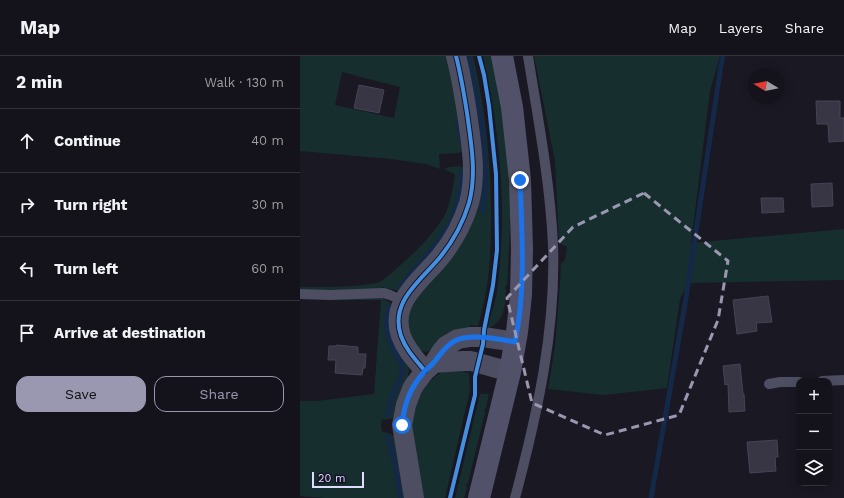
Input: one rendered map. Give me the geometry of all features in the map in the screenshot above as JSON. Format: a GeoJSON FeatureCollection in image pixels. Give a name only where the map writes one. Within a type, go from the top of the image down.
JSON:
{"type":"FeatureCollection","features":[{"type":"Feature","properties":{"kind":"main road"},"geometry":{"type":"LineString","coordinates":[[479,498],[510,372],[517,332],[521,295],[522,214],[520,180],[515,130],[502,56]]}},
{"type":"Feature","properties":{"kind":"street"},"geometry":{"type":"LineString","coordinates":[[430,367],[408,349],[402,337],[399,322],[400,311],[404,301],[414,286],[441,256],[451,242],[466,213],[470,198],[472,149],[462,83],[456,56]]}},
{"type":"Feature","properties":{"kind":"street"},"geometry":{"type":"LineString","coordinates":[[414,498],[402,425],[406,405],[412,389],[446,346],[452,342],[463,338],[484,337],[515,342]]}},
{"type":"Feature","properties":{"kind":"street"},"geometry":{"type":"LineString","coordinates":[[430,367],[446,361],[470,361],[510,372]]}},
{"type":"Feature","properties":{"kind":"lane"},"geometry":{"type":"LineString","coordinates":[[515,498],[538,404],[547,350],[553,286],[553,245],[550,202],[528,56]]}},
{"type":"Feature","properties":{"kind":"lane"},"geometry":{"type":"LineString","coordinates":[[300,294],[330,295],[384,293],[404,301]]}},
{"type":"Feature","properties":{"kind":"lane"},"geometry":{"type":"LineString","coordinates":[[832,381],[844,380]]}},
{"type":"Feature","properties":{"kind":"lane"},"geometry":{"type":"LineString","coordinates":[[769,384],[796,382]]}},
{"type":"Feature","properties":{"kind":"highlighted area"},"geometry":{"type":"Polygon","coordinates":[[[644,193],[728,261],[718,320],[679,415],[605,435],[532,403],[507,298],[573,227],[644,193]]]}},
{"type":"Feature","properties":{"kind":"green space"},"geometry":{"type":"Polygon","coordinates":[[[300,56],[452,56],[457,81],[462,152],[439,154],[440,169],[426,164],[391,159],[300,151],[300,56]],[[342,72],[335,105],[394,118],[400,87],[342,72]]]}},
{"type":"Feature","properties":{"kind":"green space"},"geometry":{"type":"Polygon","coordinates":[[[461,56],[473,56],[485,119],[491,205],[488,276],[478,326],[470,325],[470,330],[430,350],[423,351],[419,350],[407,329],[409,309],[467,226],[461,56]]]}},
{"type":"Feature","properties":{"kind":"green space"},"geometry":{"type":"Polygon","coordinates":[[[483,56],[493,56],[499,85],[510,174],[511,221],[509,222],[508,270],[503,313],[501,318],[493,326],[487,329],[495,301],[500,267],[502,206],[498,142],[492,99],[483,56]]]}},
{"type":"Feature","properties":{"kind":"green space"},"geometry":{"type":"Polygon","coordinates":[[[534,56],[720,56],[710,91],[691,243],[844,229],[844,280],[688,283],[680,299],[667,388],[604,395],[548,389],[555,347],[561,263],[565,260],[567,247],[559,243],[555,161],[534,56]]]}},
{"type":"Feature","properties":{"kind":"green space"},"geometry":{"type":"Polygon","coordinates":[[[460,166],[467,170],[453,230],[399,291],[381,287],[381,298],[395,306],[409,368],[408,376],[394,416],[385,420],[382,419],[381,426],[382,432],[389,433],[394,437],[405,498],[325,498],[300,496],[300,401],[318,401],[374,394],[381,300],[335,300],[333,298],[300,291],[300,287],[356,286],[377,283],[383,280],[418,249],[440,223],[448,208],[455,174],[444,169],[460,166]]]}},
{"type":"Feature","properties":{"kind":"green space"},"geometry":{"type":"Polygon","coordinates":[[[463,367],[464,372],[469,373],[470,390],[445,498],[421,498],[412,423],[417,398],[427,384],[436,376],[446,370],[463,367]]]}},
{"type":"Feature","properties":{"kind":"green space"},"geometry":{"type":"Polygon","coordinates":[[[480,394],[489,394],[468,483],[466,484],[467,488],[464,498],[455,498],[480,394]]]}},
{"type":"Feature","properties":{"kind":"building"},"geometry":{"type":"Polygon","coordinates":[[[359,85],[384,90],[379,113],[354,108],[359,85]]]}},
{"type":"Feature","properties":{"kind":"building"},"geometry":{"type":"Polygon","coordinates":[[[816,101],[840,101],[840,118],[844,118],[844,141],[829,142],[828,124],[817,124],[816,101]]]}},
{"type":"Feature","properties":{"kind":"building"},"geometry":{"type":"Polygon","coordinates":[[[832,183],[833,206],[812,207],[811,184],[832,183]]]}},
{"type":"Feature","properties":{"kind":"building"},"geometry":{"type":"Polygon","coordinates":[[[761,198],[783,198],[784,212],[762,213],[761,198]]]}},
{"type":"Feature","properties":{"kind":"building"},"geometry":{"type":"Polygon","coordinates":[[[768,296],[772,322],[756,323],[757,331],[737,334],[733,300],[768,296]]]}},
{"type":"Feature","properties":{"kind":"building"},"geometry":{"type":"Polygon","coordinates":[[[336,345],[358,347],[358,354],[366,354],[365,368],[363,368],[362,375],[335,373],[336,360],[328,360],[329,346],[336,345]]]}},
{"type":"Feature","properties":{"kind":"building"},"geometry":{"type":"Polygon","coordinates":[[[740,364],[745,411],[729,412],[728,384],[725,385],[723,366],[740,364]]]}},
{"type":"Feature","properties":{"kind":"building"},"geometry":{"type":"Polygon","coordinates":[[[777,440],[778,457],[775,457],[776,471],[750,473],[747,442],[777,440]]]}},
{"type":"Feature","properties":{"kind":"waterway"},"geometry":{"type":"LineString","coordinates":[[468,56],[480,113],[484,152],[485,172],[482,211]]}},
{"type":"Feature","properties":{"kind":"waterway"},"geometry":{"type":"LineString","coordinates":[[651,498],[686,298],[723,56]]}},
{"type":"Feature","properties":{"kind":"waterway"},"geometry":{"type":"LineString","coordinates":[[458,122],[461,142]]}},
{"type":"Feature","properties":{"kind":"waterway"},"geometry":{"type":"LineString","coordinates":[[400,287],[436,244],[451,222],[461,185],[461,173]]}},
{"type":"Feature","properties":{"kind":"waterway"},"geometry":{"type":"LineString","coordinates":[[388,415],[393,394],[402,374],[401,364],[394,351],[388,334],[387,318],[389,306]]}},
{"type":"Feature","properties":{"kind":"waterway"},"geometry":{"type":"LineString","coordinates":[[388,437],[396,468],[400,496]]}},
{"type":"Feature","properties":{"kind":"cycle path"},"geometry":{"type":"LineString","coordinates":[[425,371],[403,341],[398,323],[403,302],[409,292],[450,244],[461,225],[469,203],[473,181],[472,147],[464,92],[456,56]]}},
{"type":"Feature","properties":{"kind":"cycle path"},"geometry":{"type":"LineString","coordinates":[[450,498],[475,395],[475,377],[483,344],[497,250],[496,174],[489,106],[479,56]]}},
{"type":"Feature","properties":{"kind":"route"},"geometry":{"type":"LineString","coordinates":[[402,425],[406,405],[412,389],[446,346],[458,339],[478,337],[515,342],[521,295],[522,270],[520,180]]}}]}
